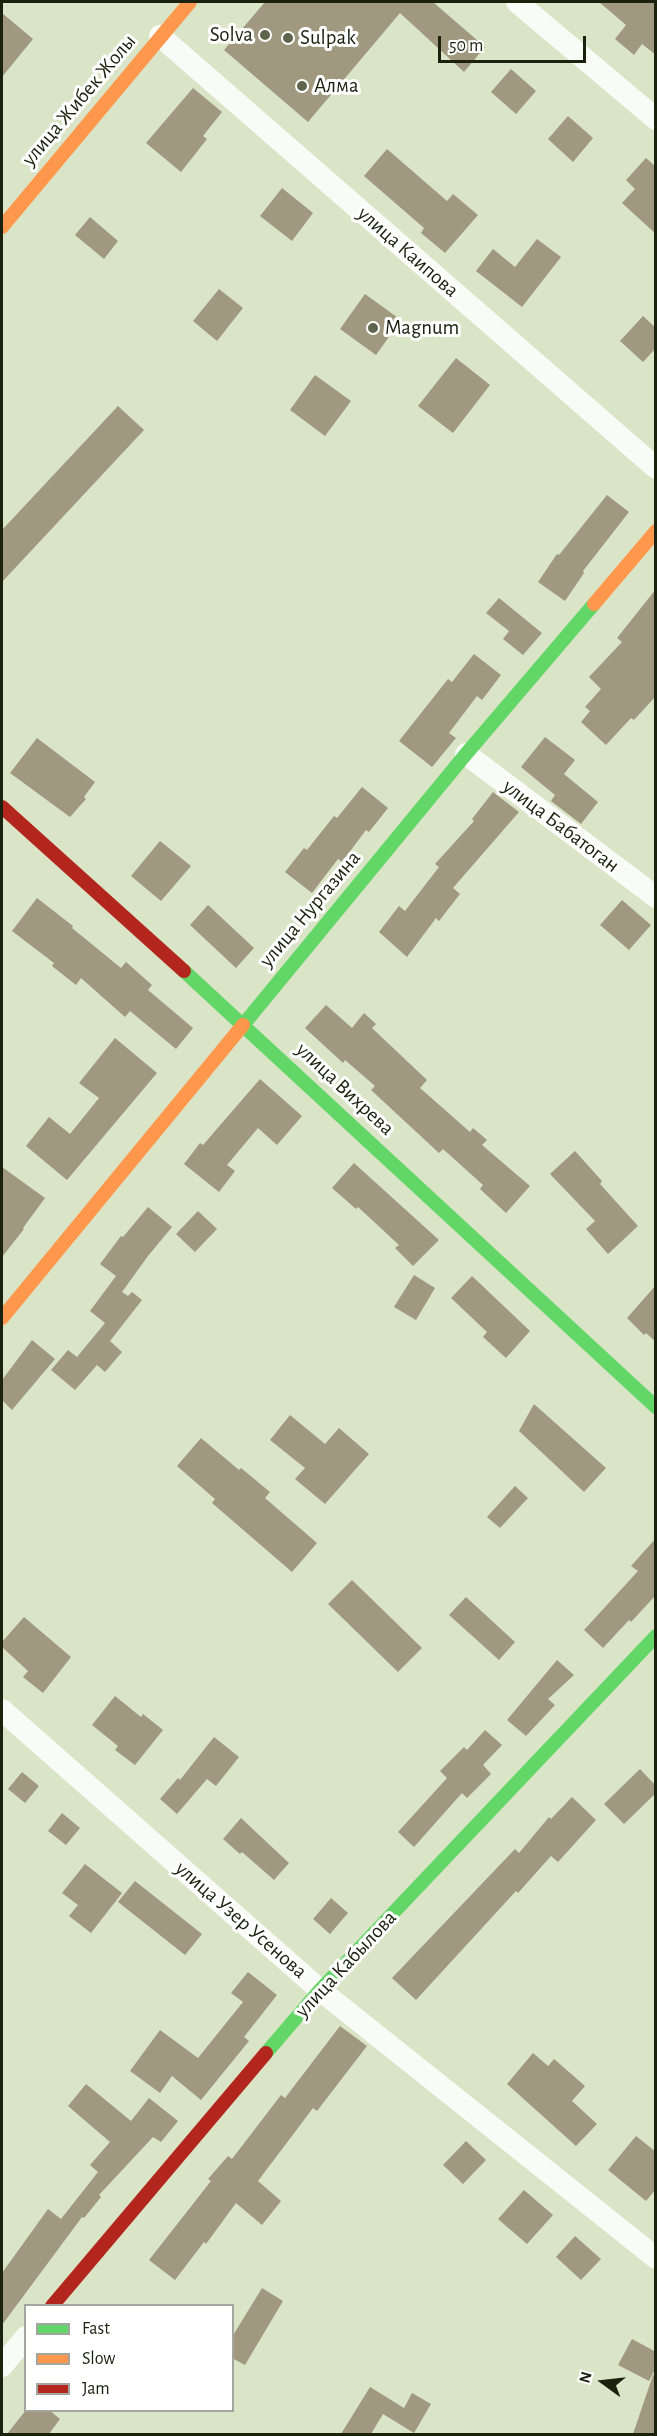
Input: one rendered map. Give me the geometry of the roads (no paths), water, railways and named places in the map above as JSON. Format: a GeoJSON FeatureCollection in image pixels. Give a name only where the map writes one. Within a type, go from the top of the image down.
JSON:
{"type":"FeatureCollection","features":[{"type":"Feature","properties":{"kind":"street","name":"улица Жибек Жолы"},"geometry":{"type":"LineString","coordinates":[[2,227],[190,2]]}},
{"type":"Feature","properties":{"kind":"street"},"geometry":{"type":"LineString","coordinates":[[517,2],[656,119]]}},
{"type":"Feature","properties":{"kind":"street","name":"улица Каипова"},"geometry":{"type":"LineString","coordinates":[[160,36],[656,468]]}},
{"type":"Feature","properties":{"kind":"street","name":"улица Нургазина"},"geometry":{"type":"LineString","coordinates":[[2,1318],[466,754],[656,531]]}},
{"type":"Feature","properties":{"kind":"street","name":"улица Бабатоган"},"geometry":{"type":"LineString","coordinates":[[466,754],[656,897]]}},
{"type":"Feature","properties":{"kind":"street","name":"улица Вихрева"},"geometry":{"type":"LineString","coordinates":[[2,807],[243,1023],[656,1407]]}},
{"type":"Feature","properties":{"kind":"street","name":"улица Кабылова"},"geometry":{"type":"LineString","coordinates":[[54,2304],[321,1990],[656,1636]]}},
{"type":"Feature","properties":{"kind":"street","name":"улица Узер Усенова"},"geometry":{"type":"LineString","coordinates":[[2,1710],[321,1990],[656,2258]]}},
{"type":"Feature","properties":{"kind":"street"},"geometry":{"type":"LineString","coordinates":[[2,2366],[24,2339]]}},
{"type":"Feature","properties":{"kind":"place","name":"Solva"},"geometry":{"type":"Point","coordinates":[265,35]}},
{"type":"Feature","properties":{"kind":"place","name":"Sulpak"},"geometry":{"type":"Point","coordinates":[288,38]}},
{"type":"Feature","properties":{"kind":"place","name":"Алма"},"geometry":{"type":"Point","coordinates":[302,86]}},
{"type":"Feature","properties":{"kind":"place","name":"Magnum"},"geometry":{"type":"Point","coordinates":[373,328]}}]}
